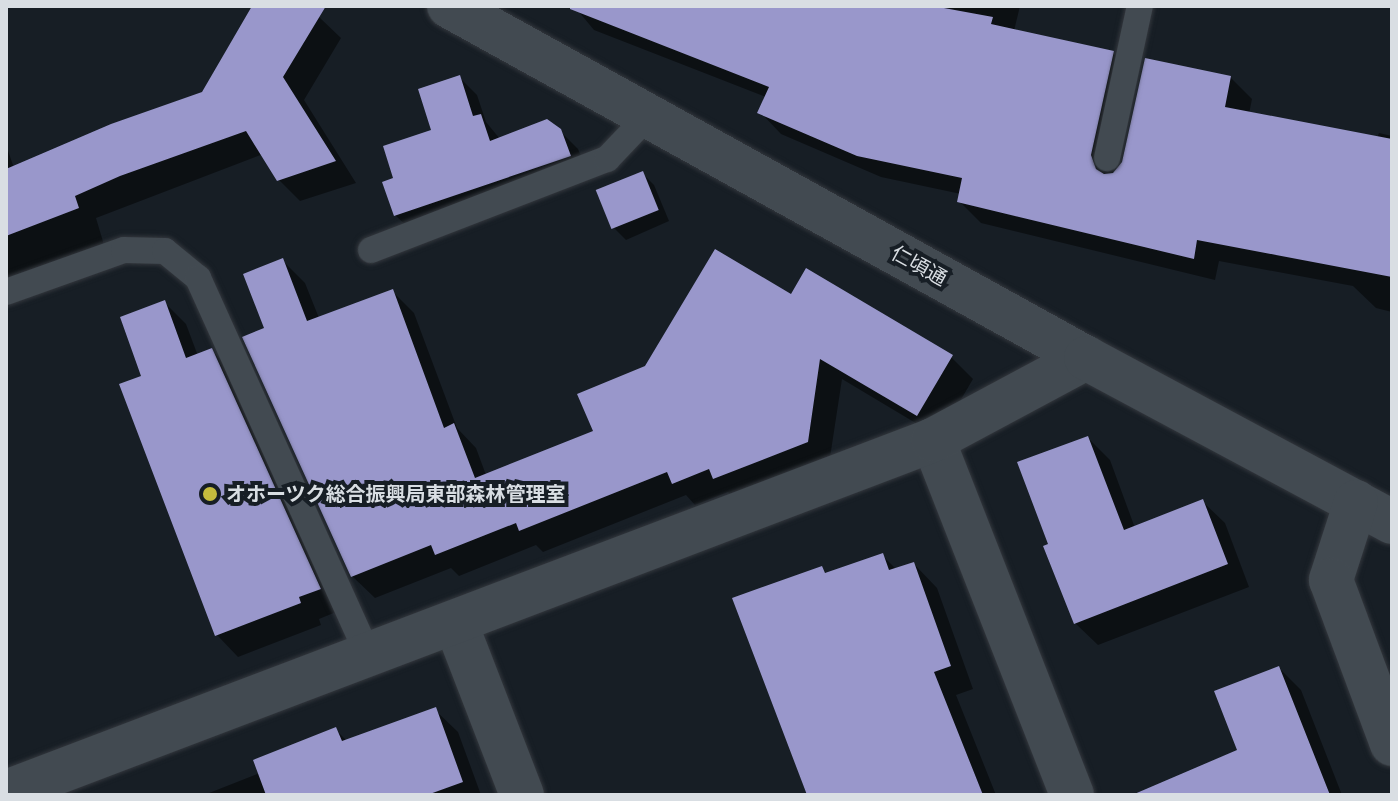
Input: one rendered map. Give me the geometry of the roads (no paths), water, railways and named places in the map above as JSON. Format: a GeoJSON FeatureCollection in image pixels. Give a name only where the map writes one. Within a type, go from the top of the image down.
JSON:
{"type":"FeatureCollection","features":[{"type":"Feature","properties":{"kind":"street","name":"仁頃通"},"geometry":{"type":"LineString","coordinates":[[449,6],[1086,358],[1374,512]]}},
{"type":"Feature","properties":{"kind":"street"},"geometry":{"type":"LineString","coordinates":[[6,792],[456,624],[933,440],[1086,358]]}},
{"type":"Feature","properties":{"kind":"street"},"geometry":{"type":"LineString","coordinates":[[933,440],[1072,795]]}},
{"type":"Feature","properties":{"kind":"street"},"geometry":{"type":"LineString","coordinates":[[1374,512],[1331,580],[1392,744]]}},
{"type":"Feature","properties":{"kind":"street"},"geometry":{"type":"LineString","coordinates":[[456,624],[522,795]]}},
{"type":"Feature","properties":{"kind":"lane"},"geometry":{"type":"LineString","coordinates":[[1107,158],[1140,6]]}},
{"type":"Feature","properties":{"kind":"lane"},"geometry":{"type":"LineString","coordinates":[[371,250],[607,159],[648,116]]}},
{"type":"Feature","properties":{"kind":"lane"},"geometry":{"type":"LineString","coordinates":[[6,292],[124,250],[165,251],[198,278],[369,656]]}},
{"type":"Feature","properties":{"kind":"place","name":"オホーツク総合振興局東部森林管理室"},"geometry":{"type":"Point","coordinates":[210,494]}}]}
